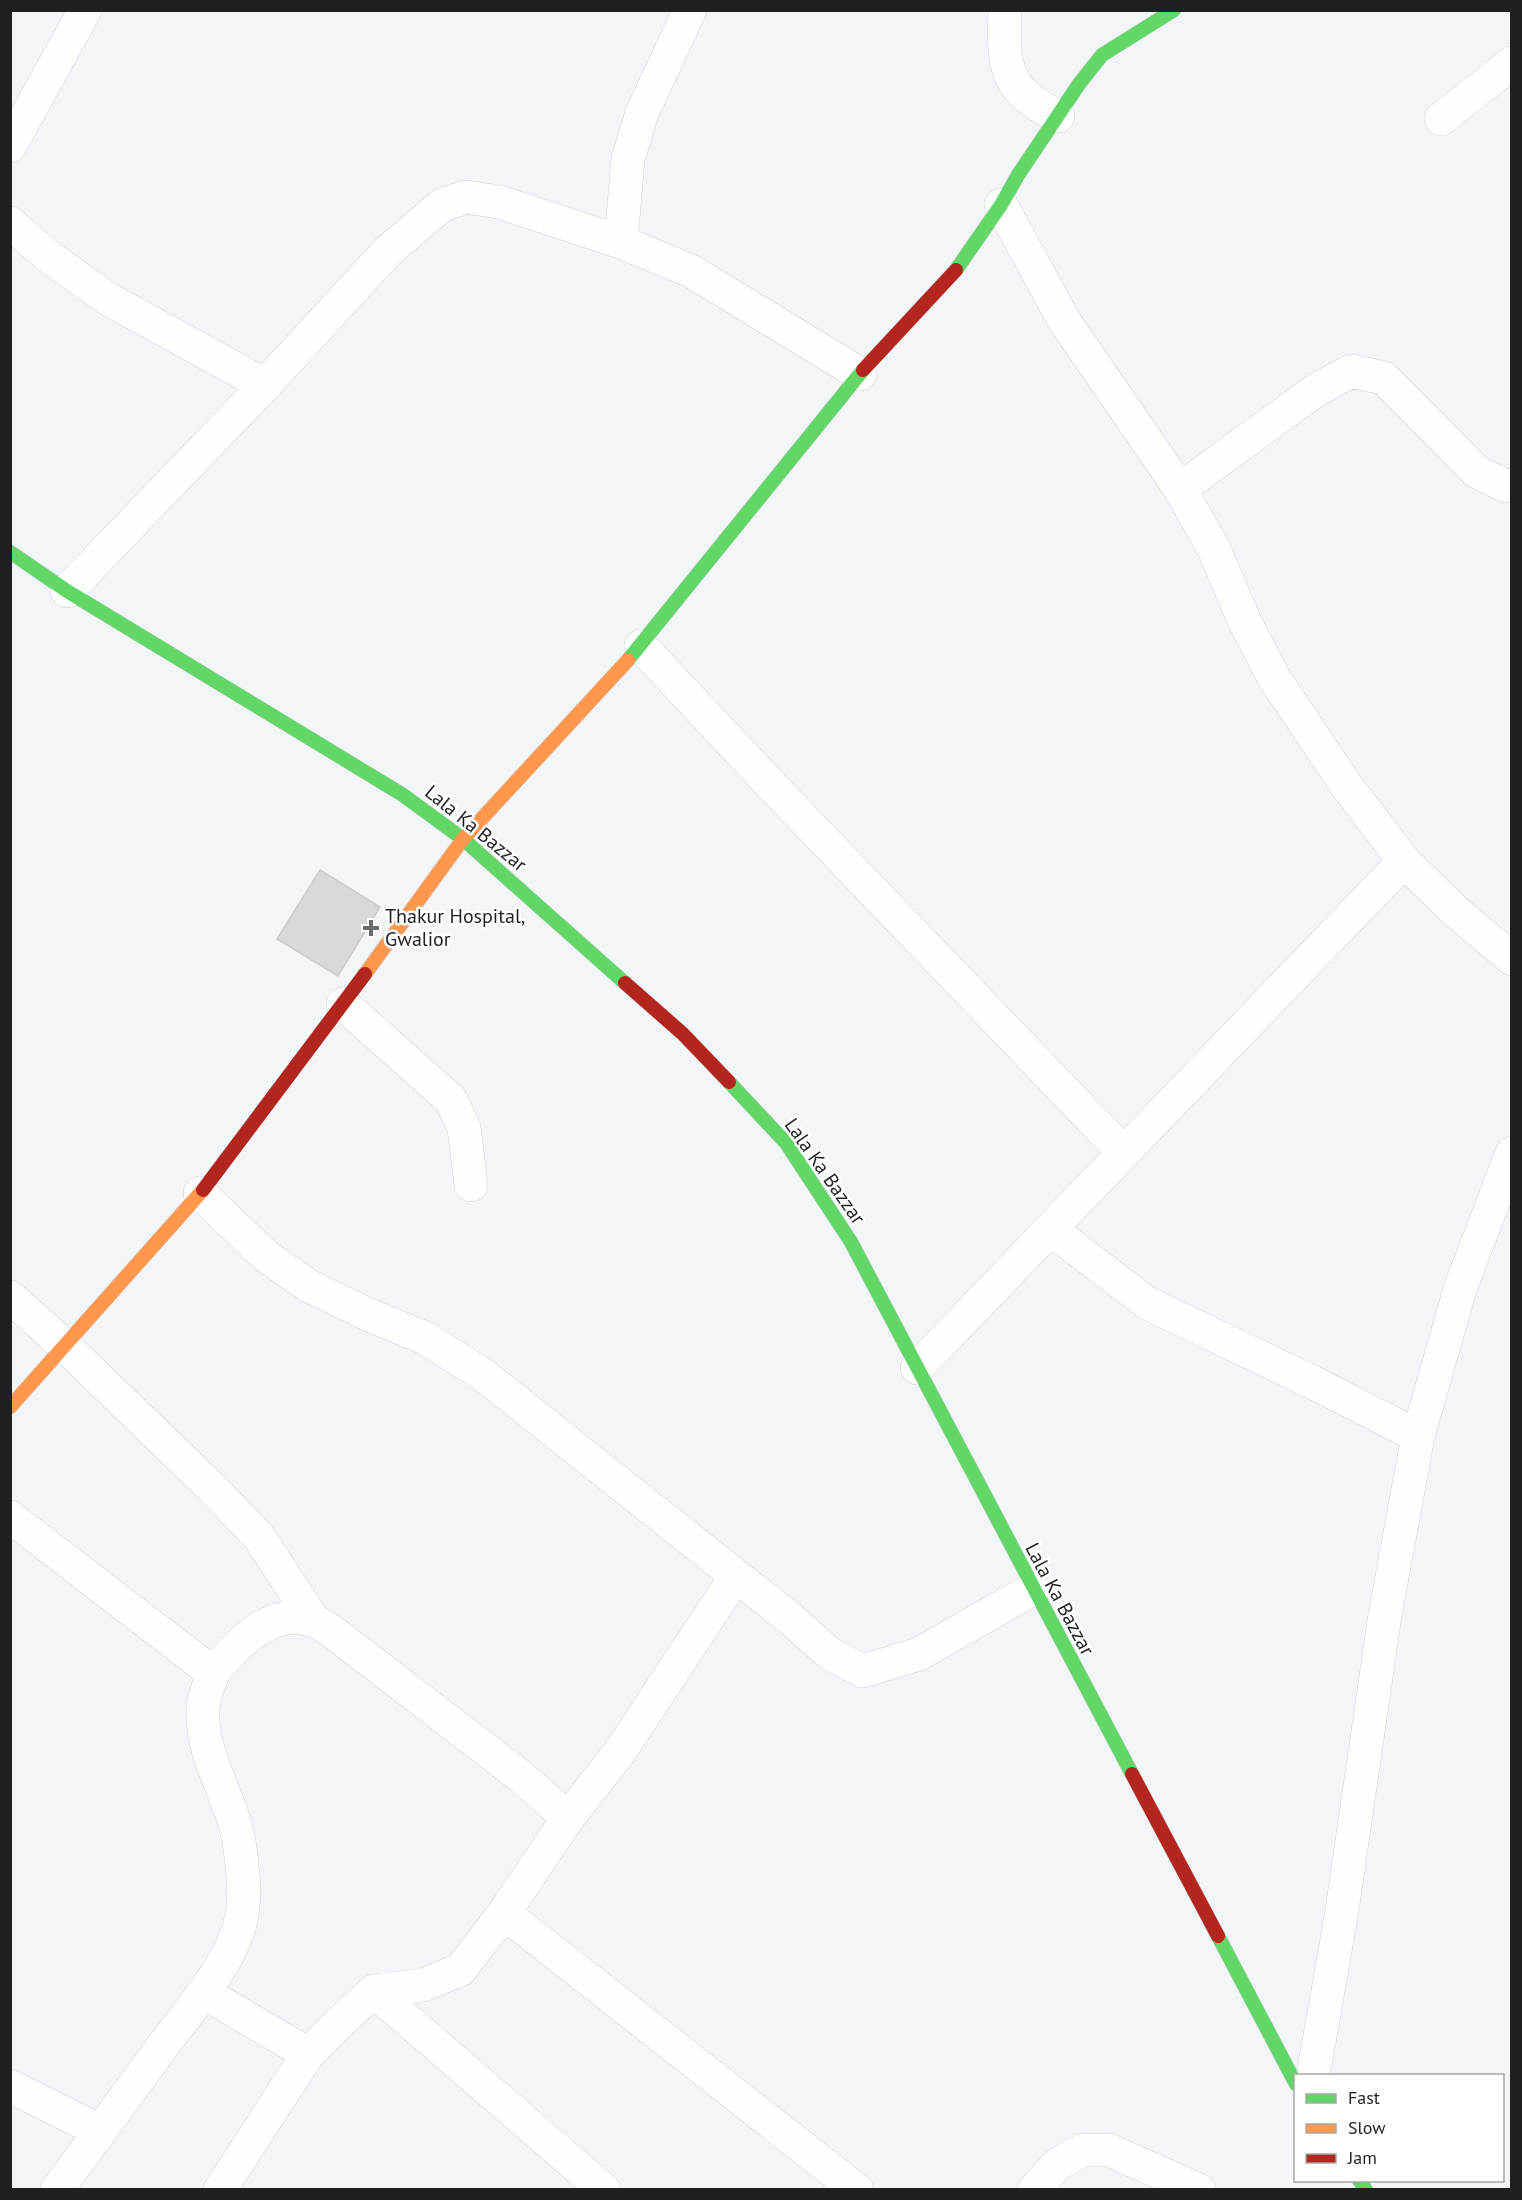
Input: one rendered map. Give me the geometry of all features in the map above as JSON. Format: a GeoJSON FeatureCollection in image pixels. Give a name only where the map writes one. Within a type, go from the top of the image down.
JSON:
{"type":"FeatureCollection","features":[{"type":"Feature","properties":{"kind":"street"},"geometry":{"type":"LineString","coordinates":[[10,146],[86,10]]}},
{"type":"Feature","properties":{"kind":"street"},"geometry":{"type":"LineString","coordinates":[[621,242],[628,159],[642,113],[690,10]]}},
{"type":"Feature","properties":{"kind":"street"},"geometry":{"type":"LineString","coordinates":[[1005,10],[1005,53],[1011,75],[1022,93],[1036,105],[1058,117]]}},
{"type":"Feature","properties":{"kind":"street"},"geometry":{"type":"LineString","coordinates":[[1127,38],[1145,10]]}},
{"type":"Feature","properties":{"kind":"street"},"geometry":{"type":"LineString","coordinates":[[10,1407],[200,1193],[343,1004],[463,839],[641,646],[860,374],[958,268],[1079,84],[1102,55],[1174,10]]}},
{"type":"Feature","properties":{"kind":"street"},"geometry":{"type":"LineString","coordinates":[[1441,119],[1512,63]]}},
{"type":"Feature","properties":{"kind":"street"},"geometry":{"type":"LineString","coordinates":[[66,591],[265,385],[387,252],[442,205],[466,197],[499,202],[621,242],[691,272],[860,374]]}},
{"type":"Feature","properties":{"kind":"street"},"geometry":{"type":"LineString","coordinates":[[1001,205],[1065,322],[1180,489],[1214,549],[1244,620],[1274,678],[1346,785],[1404,861],[1454,910],[1512,959]]}},
{"type":"Feature","properties":{"kind":"street"},"geometry":{"type":"LineString","coordinates":[[10,223],[48,256],[108,299],[265,385]]}},
{"type":"Feature","properties":{"kind":"street"},"geometry":{"type":"LineString","coordinates":[[1180,489],[1316,390],[1351,371],[1384,378],[1477,472],[1506,486],[1512,486]]}},
{"type":"Feature","properties":{"kind":"street","name":"Lala Ka Bazzar"},"geometry":{"type":"LineString","coordinates":[[10,552],[66,591],[403,795],[463,839],[683,1034],[786,1143],[851,1242],[1294,2080]]}},
{"type":"Feature","properties":{"kind":"street"},"geometry":{"type":"LineString","coordinates":[[641,646],[1123,1152]]}},
{"type":"Feature","properties":{"kind":"street"},"geometry":{"type":"LineString","coordinates":[[916,1368],[1404,861]]}},
{"type":"Feature","properties":{"kind":"street"},"geometry":{"type":"LineString","coordinates":[[343,1004],[451,1100],[464,1128],[471,1185]]}},
{"type":"Feature","properties":{"kind":"street"},"geometry":{"type":"LineString","coordinates":[[1313,2074],[1341,1917],[1385,1615],[1418,1436],[1461,1286],[1501,1210],[1512,1153]]}},
{"type":"Feature","properties":{"kind":"street"},"geometry":{"type":"LineString","coordinates":[[200,1193],[267,1257],[309,1286],[367,1314],[425,1338],[482,1374],[793,1621],[830,1654],[863,1671],[919,1654],[1033,1589]]}},
{"type":"Feature","properties":{"kind":"street"},"geometry":{"type":"LineString","coordinates":[[1050,1229],[1147,1303],[1418,1436]]}},
{"type":"Feature","properties":{"kind":"street"},"geometry":{"type":"LineString","coordinates":[[10,1297],[65,1346],[210,1486],[259,1537],[314,1621]]}},
{"type":"Feature","properties":{"kind":"street"},"geometry":{"type":"LineString","coordinates":[[10,1517],[213,1673]]}},
{"type":"Feature","properties":{"kind":"street"},"geometry":{"type":"LineString","coordinates":[[220,2190],[308,2054],[340,2022],[374,1991],[423,1985],[459,1970],[504,1913],[568,1818],[644,1717],[736,1576]]}},
{"type":"Feature","properties":{"kind":"street"},"geometry":{"type":"LineString","coordinates":[[57,2190],[203,1992],[232,1944],[240,1921],[244,1889],[240,1845],[230,1808],[204,1736],[203,1707],[213,1673],[236,1647],[260,1626],[286,1617],[314,1621],[334,1633],[519,1775],[568,1818]]}},
{"type":"Feature","properties":{"kind":"street"},"geometry":{"type":"LineString","coordinates":[[504,1913],[857,2190]]}},
{"type":"Feature","properties":{"kind":"street"},"geometry":{"type":"LineString","coordinates":[[374,1991],[586,2184]]}},
{"type":"Feature","properties":{"kind":"street"},"geometry":{"type":"LineString","coordinates":[[203,1992],[308,2054]]}},
{"type":"Feature","properties":{"kind":"street"},"geometry":{"type":"LineString","coordinates":[[10,2086],[100,2131]]}},
{"type":"Feature","properties":{"kind":"street"},"geometry":{"type":"LineString","coordinates":[[1034,2190],[1058,2164],[1083,2150],[1109,2150],[1199,2190]]}},
{"type":"Feature","properties":{"kind":"building"},"geometry":{"type":"Polygon","coordinates":[[[320,870],[380,907],[338,976],[277,939],[320,870]]]}},
{"type":"Feature","properties":{"kind":"traffic: fast"},"geometry":{"type":"LineString","coordinates":[[956,270],[1079,84],[1102,55],[1174,10]]}},
{"type":"Feature","properties":{"kind":"traffic: fast"},"geometry":{"type":"LineString","coordinates":[[628,660],[863,370]]}},
{"type":"Feature","properties":{"kind":"traffic: fast"},"geometry":{"type":"LineString","coordinates":[[10,552],[67,591],[403,795],[463,839],[625,983]]}},
{"type":"Feature","properties":{"kind":"traffic: fast"},"geometry":{"type":"LineString","coordinates":[[729,1082],[786,1143],[851,1242],[1132,1774]]}},
{"type":"Feature","properties":{"kind":"traffic: fast"},"geometry":{"type":"LineString","coordinates":[[1218,1936],[1294,2080]]}},
{"type":"Feature","properties":{"kind":"traffic: fast"},"geometry":{"type":"LineString","coordinates":[[1360,2182],[1366,2190]]}},
{"type":"Feature","properties":{"kind":"traffic: slow"},"geometry":{"type":"LineString","coordinates":[[365,974],[463,839],[628,660]]}},
{"type":"Feature","properties":{"kind":"traffic: slow"},"geometry":{"type":"LineString","coordinates":[[10,1407],[203,1190]]}},
{"type":"Feature","properties":{"kind":"traffic: jam"},"geometry":{"type":"LineString","coordinates":[[863,370],[956,270]]}},
{"type":"Feature","properties":{"kind":"traffic: jam"},"geometry":{"type":"LineString","coordinates":[[203,1190],[365,974]]}},
{"type":"Feature","properties":{"kind":"traffic: jam"},"geometry":{"type":"LineString","coordinates":[[625,983],[683,1034],[729,1082]]}},
{"type":"Feature","properties":{"kind":"traffic: jam"},"geometry":{"type":"LineString","coordinates":[[1132,1774],[1218,1936]]}},
{"type":"Feature","properties":{"kind":"place","name":"Thakur Hospital, Gwalior"},"geometry":{"type":"Point","coordinates":[371,928]}}]}
